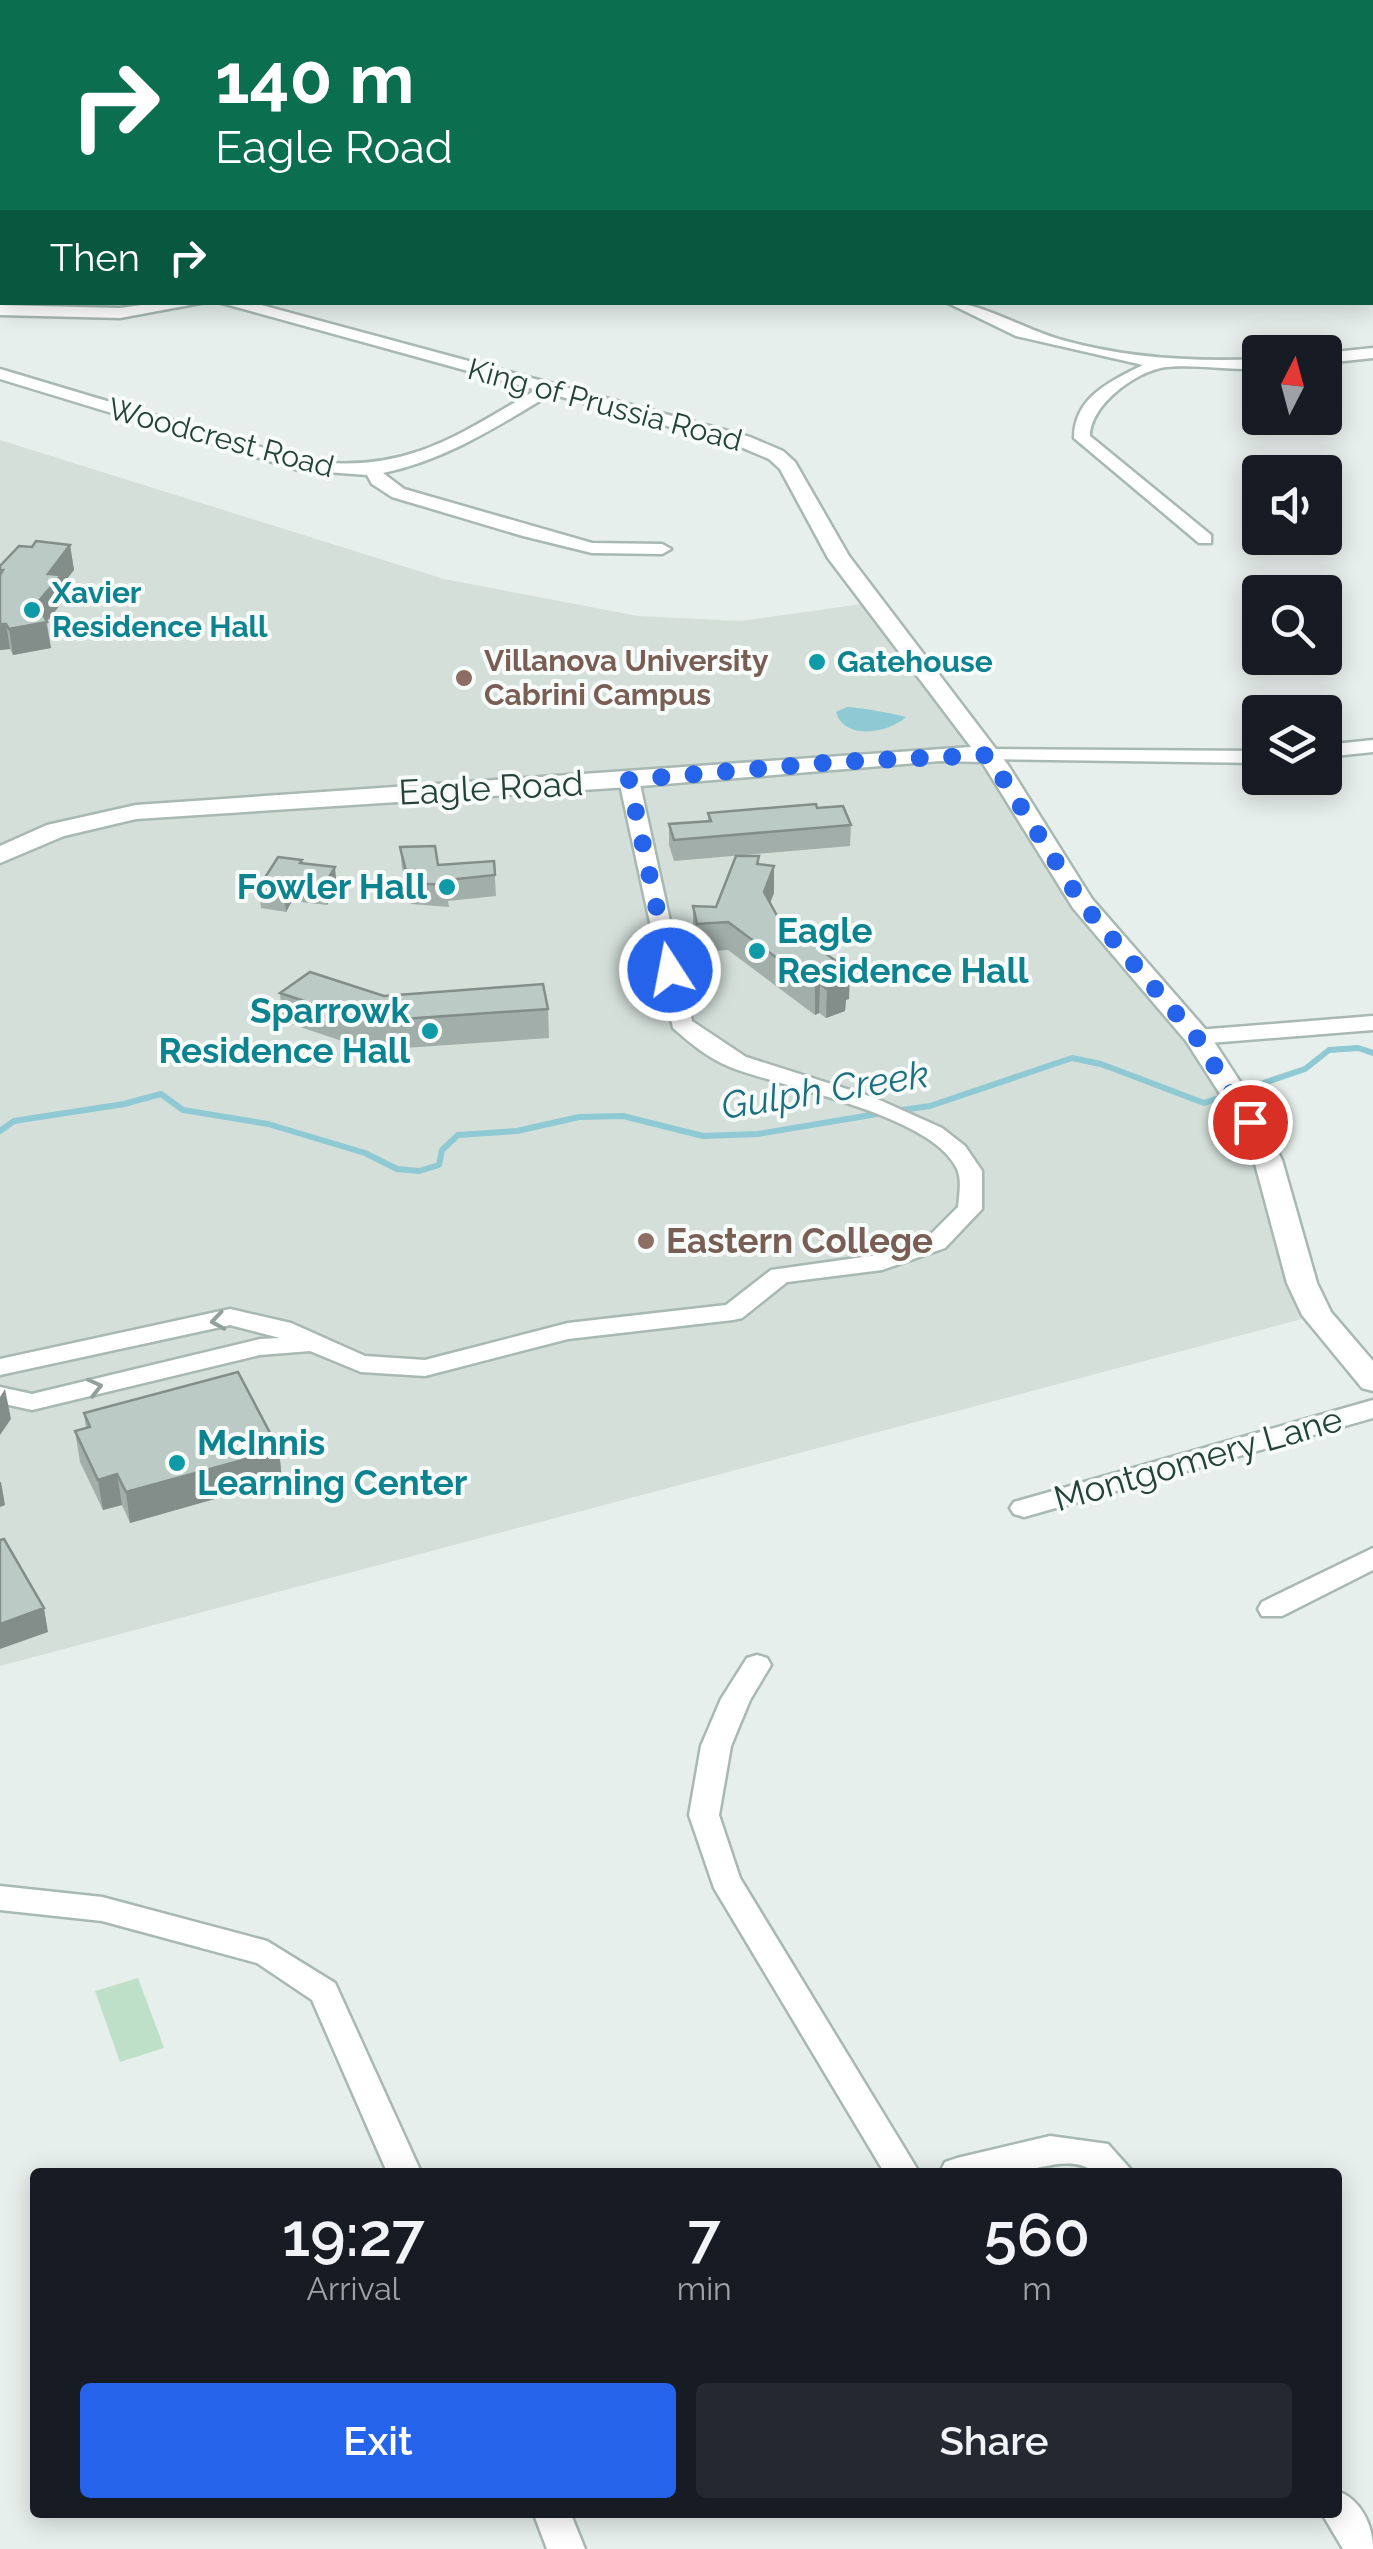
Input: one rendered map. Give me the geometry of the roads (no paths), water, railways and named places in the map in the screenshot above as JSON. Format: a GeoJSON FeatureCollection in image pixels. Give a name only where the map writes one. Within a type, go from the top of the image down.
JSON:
{"type":"FeatureCollection","features":[{"type":"Feature","properties":{"kind":"street"},"geometry":{"type":"LineString","coordinates":[[0,310],[120,313],[177,305]]}},
{"type":"Feature","properties":{"kind":"street","name":"King of Prussia Road"},"geometry":{"type":"LineString","coordinates":[[239,305],[743,442],[776,455],[800,482],[839,558],[860,589],[988,755],[1082,903],[1197,1038],[1232,1091],[1268,1160],[1302,1283],[1317,1315],[1373,1382]]}},
{"type":"Feature","properties":{"kind":"street"},"geometry":{"type":"LineString","coordinates":[[958,305],[987,323],[1158,364],[1242,366]]}},
{"type":"Feature","properties":{"kind":"street"},"geometry":{"type":"LineString","coordinates":[[1342,356],[1373,353]]}},
{"type":"Feature","properties":{"kind":"street"},"geometry":{"type":"LineString","coordinates":[[1158,364],[1090,402],[1080,423],[1082,438],[1205,540]]}},
{"type":"Feature","properties":{"kind":"street","name":"Woodcrest Road"},"geometry":{"type":"LineString","coordinates":[[0,374],[305,466],[374,472],[424,459],[547,390]]}},
{"type":"Feature","properties":{"kind":"street"},"geometry":{"type":"LineString","coordinates":[[374,472],[378,480],[398,493],[529,532],[592,548],[662,548]]}},
{"type":"Feature","properties":{"kind":"street"},"geometry":{"type":"LineString","coordinates":[[1342,749],[1373,746]]}},
{"type":"Feature","properties":{"kind":"street"},"geometry":{"type":"LineString","coordinates":[[988,755],[1242,757]]}},
{"type":"Feature","properties":{"kind":"street","name":"Eagle Road"},"geometry":{"type":"LineString","coordinates":[[0,854],[56,830],[136,812],[629,780],[820,762],[988,755]]}},
{"type":"Feature","properties":{"kind":"street"},"geometry":{"type":"LineString","coordinates":[[0,1368],[230,1317],[282,1328],[310,1344],[362,1364],[425,1368],[568,1331],[733,1312],[780,1276],[882,1262],[936,1244],[970,1209],[970,1171],[952,1144],[916,1122],[735,1061],[699,1040],[681,1023],[629,780]]}},
{"type":"Feature","properties":{"kind":"street"},"geometry":{"type":"LineString","coordinates":[[1197,1038],[1373,1023]]}},
{"type":"Feature","properties":{"kind":"street"},"geometry":{"type":"LineString","coordinates":[[0,1395],[32,1402],[260,1347],[310,1344]]}},
{"type":"Feature","properties":{"kind":"street","name":"Montgomery Lane"},"geometry":{"type":"LineString","coordinates":[[1024,1508],[1373,1409]]}},
{"type":"Feature","properties":{"kind":"street"},"geometry":{"type":"LineString","coordinates":[[1272,1609],[1373,1558]]}},
{"type":"Feature","properties":{"kind":"street"},"geometry":{"type":"LineString","coordinates":[[757,1665],[736,1699],[716,1746],[704,1814],[725,1880],[900,2168]]}},
{"type":"Feature","properties":{"kind":"street"},"geometry":{"type":"LineString","coordinates":[[0,1898],[35,1898],[104,1908],[267,1953],[324,1992],[402,2168]]}},
{"type":"Feature","properties":{"kind":"street"},"geometry":{"type":"LineString","coordinates":[[974,2168],[1050,2150],[1096,2154],[1112,2168]]}},
{"type":"Feature","properties":{"kind":"street"},"geometry":{"type":"LineString","coordinates":[[1342,2514],[1364,2549]]}},
{"type":"Feature","properties":{"kind":"street"},"geometry":{"type":"LineString","coordinates":[[553,2518],[566,2549]]}},
{"type":"Feature","properties":{"kind":"water"},"geometry":{"type":"Polygon","coordinates":[[[847,707],[906,717],[890,727],[858,731],[848,728],[836,712],[847,707]]]}},
{"type":"Feature","properties":{"kind":"waterway","name":"Gulph Creek"},"geometry":{"type":"LineString","coordinates":[[895,1111],[930,1106],[1072,1058],[1101,1064],[1204,1103],[1305,1069],[1329,1050],[1358,1048],[1373,1053]]}},
{"type":"Feature","properties":{"kind":"waterway","name":"Gulph Creek"},"geometry":{"type":"LineString","coordinates":[[0,1131],[14,1121],[124,1104],[161,1094],[183,1110],[268,1124],[365,1153],[397,1169],[419,1171],[439,1165],[442,1150],[458,1135],[517,1131],[579,1117],[623,1116],[703,1136],[758,1134],[883,1113]]}},
{"type":"Feature","properties":{"kind":"place","name":"Xavier Residence Hall"},"geometry":{"type":"Point","coordinates":[32,610]}},
{"type":"Feature","properties":{"kind":"place","name":"Gatehouse"},"geometry":{"type":"Point","coordinates":[817,662]}},
{"type":"Feature","properties":{"kind":"place","name":"Villanova University Cabrini Campus"},"geometry":{"type":"Point","coordinates":[464,678]}},
{"type":"Feature","properties":{"kind":"place","name":"Fowler Hall"},"geometry":{"type":"Point","coordinates":[447,887]}},
{"type":"Feature","properties":{"kind":"place","name":"Eagle Residence Hall"},"geometry":{"type":"Point","coordinates":[757,951]}},
{"type":"Feature","properties":{"kind":"place","name":"Sparrowk Residence Hall"},"geometry":{"type":"Point","coordinates":[430,1031]}},
{"type":"Feature","properties":{"kind":"place","name":"Eastern College"},"geometry":{"type":"Point","coordinates":[646,1241]}},
{"type":"Feature","properties":{"kind":"place","name":"McInnis Learning Center"},"geometry":{"type":"Point","coordinates":[177,1463]}}]}
